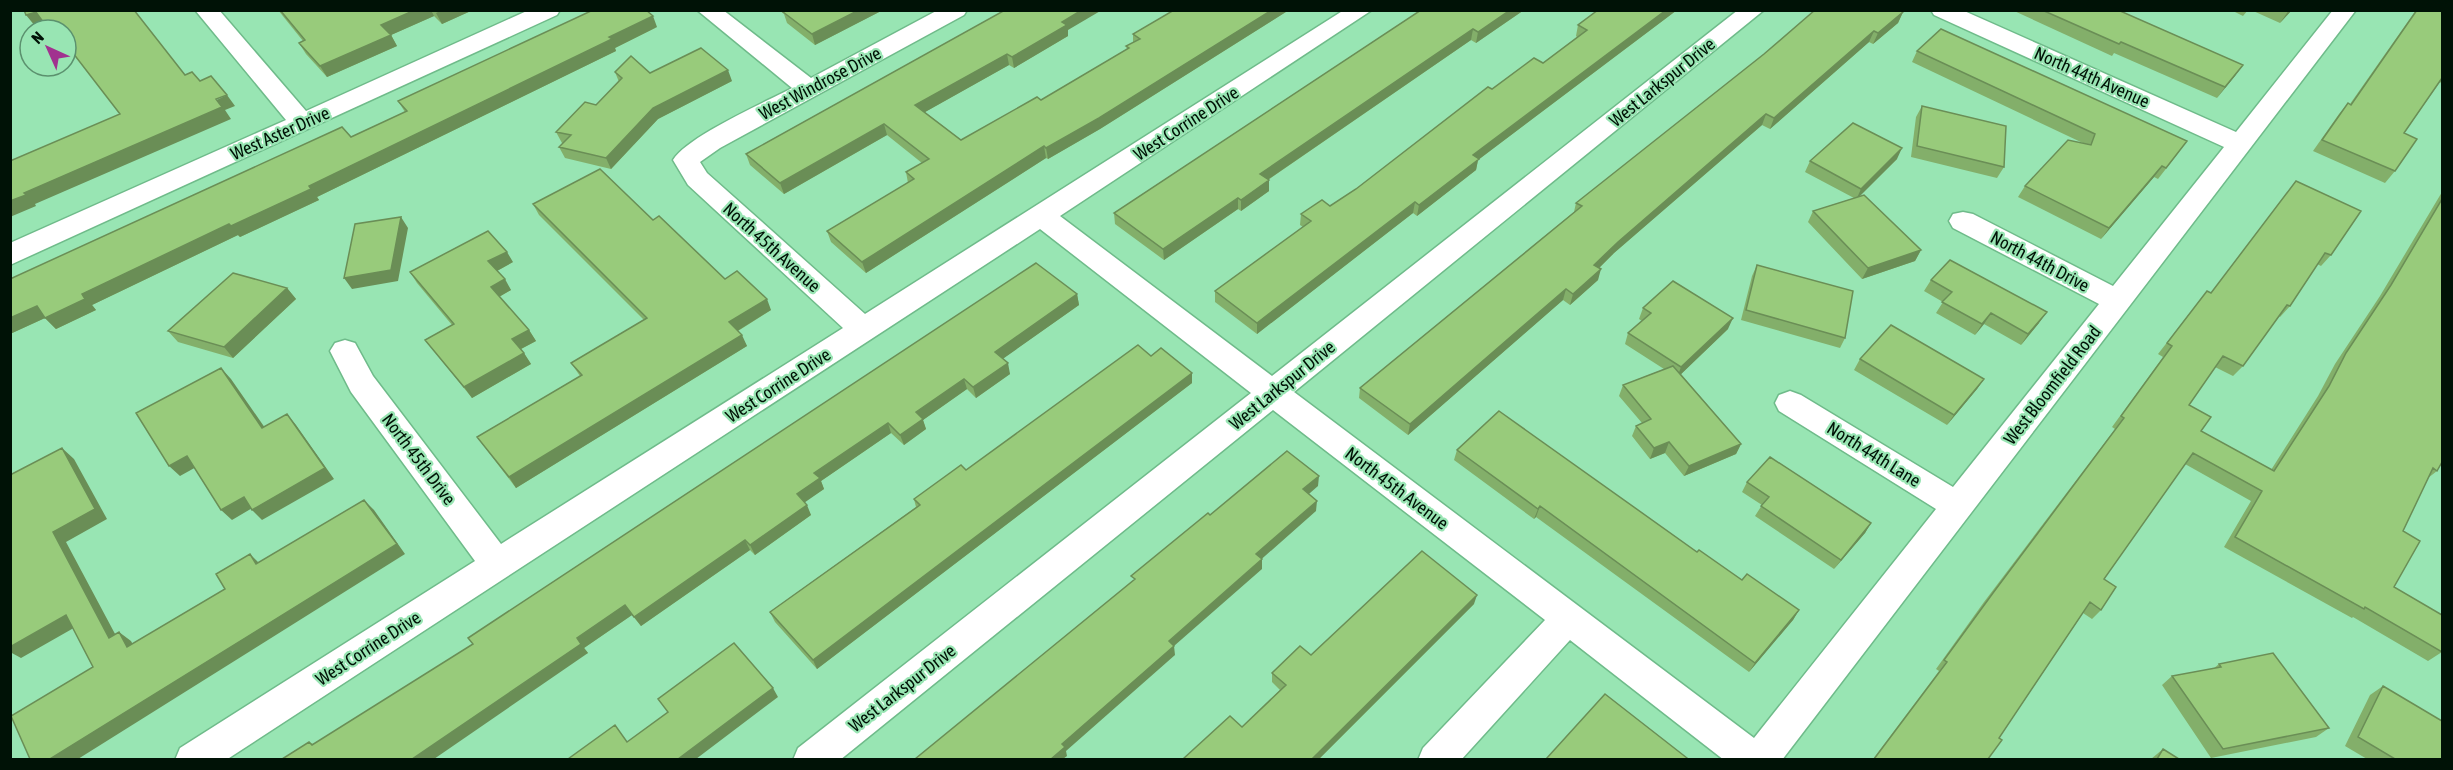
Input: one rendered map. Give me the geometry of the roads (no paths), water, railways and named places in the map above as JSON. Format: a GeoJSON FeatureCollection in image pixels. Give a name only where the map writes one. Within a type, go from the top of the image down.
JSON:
{"type":"FeatureCollection","features":[{"type":"Feature","properties":{"kind":"street"},"geometry":{"type":"LineString","coordinates":[[206,10],[303,123]]}},
{"type":"Feature","properties":{"kind":"street","name":"West Aster Drive"},"geometry":{"type":"LineString","coordinates":[[10,255],[549,10]]}},
{"type":"Feature","properties":{"kind":"street"},"geometry":{"type":"LineString","coordinates":[[708,10],[809,89]]}},
{"type":"Feature","properties":{"kind":"street","name":"West Windrose Drive"},"geometry":{"type":"LineString","coordinates":[[686,160],[711,142],[957,10]]}},
{"type":"Feature","properties":{"kind":"street","name":"West Corrine Drive"},"geometry":{"type":"LineString","coordinates":[[193,759],[1361,10]]}},
{"type":"Feature","properties":{"kind":"street","name":"West Larkspur Drive"},"geometry":{"type":"LineString","coordinates":[[811,759],[1753,10]]}},
{"type":"Feature","properties":{"kind":"street","name":"North 44th Avenue"},"geometry":{"type":"LineString","coordinates":[[1942,10],[2241,144]]}},
{"type":"Feature","properties":{"kind":"street","name":"West Bloomfield Road"},"geometry":{"type":"LineString","coordinates":[[1759,759],[2345,10]]}},
{"type":"Feature","properties":{"kind":"street","name":"North 45th Avenue"},"geometry":{"type":"LineString","coordinates":[[686,160],[698,179],[864,330]]}},
{"type":"Feature","properties":{"kind":"street","name":"North 45th Avenue"},"geometry":{"type":"LineString","coordinates":[[1041,216],[1754,759]]}},
{"type":"Feature","properties":{"kind":"street","name":"North 44th Drive"},"geometry":{"type":"LineString","coordinates":[[1963,221],[2117,301]]}},
{"type":"Feature","properties":{"kind":"street","name":"North 45th Drive"},"geometry":{"type":"LineString","coordinates":[[345,351],[362,384],[498,565]]}},
{"type":"Feature","properties":{"kind":"street","name":"North 44th Lane"},"geometry":{"type":"LineString","coordinates":[[1790,403],[1958,506]]}},
{"type":"Feature","properties":{"kind":"street"},"geometry":{"type":"LineString","coordinates":[[1436,759],[1569,618]]}}]}
